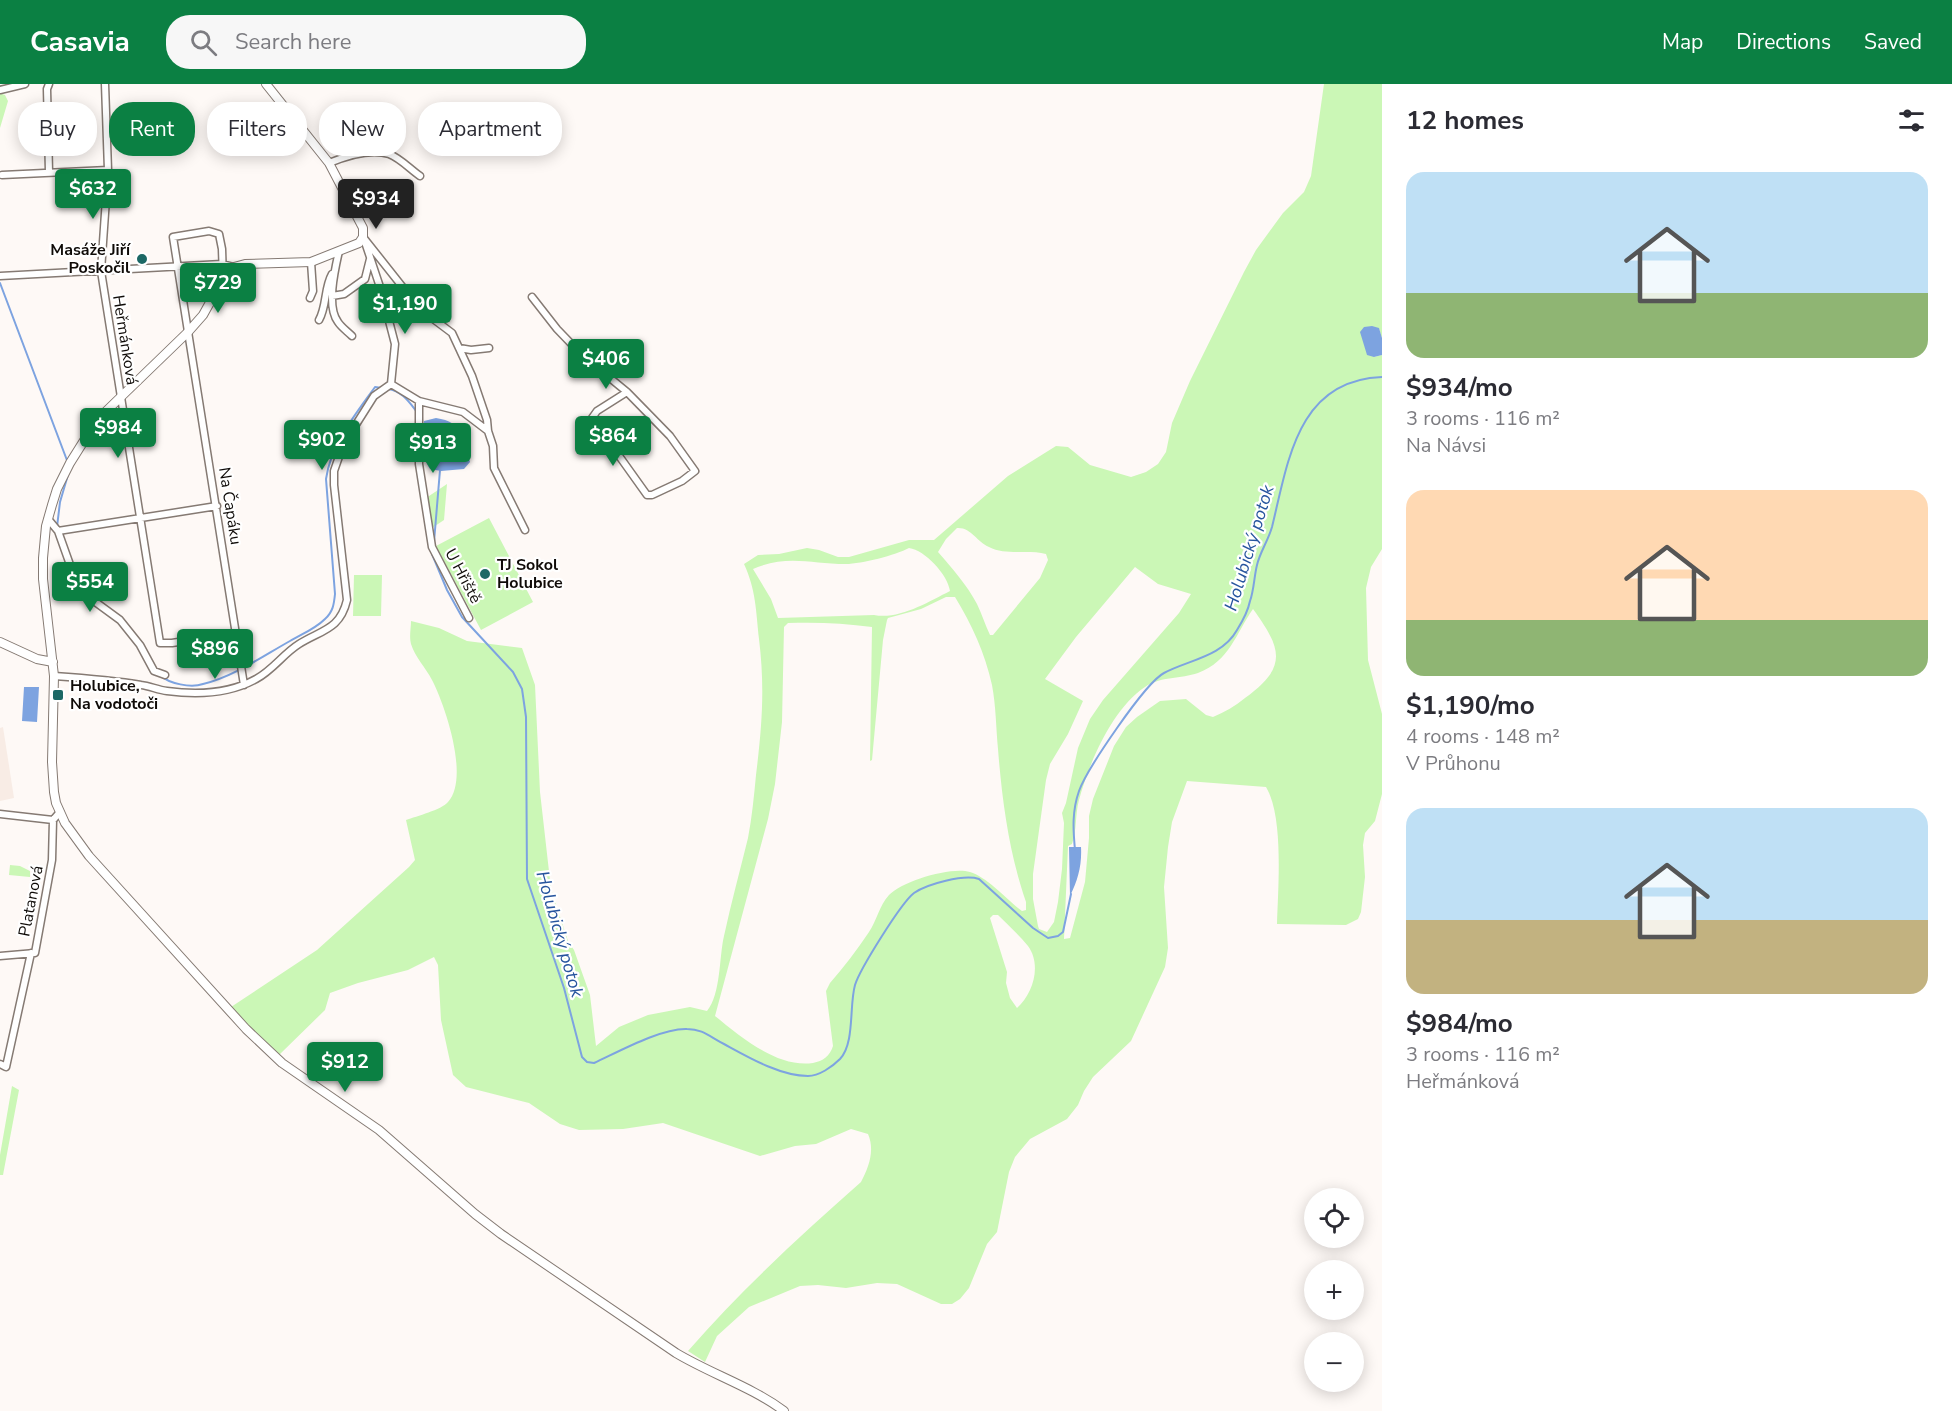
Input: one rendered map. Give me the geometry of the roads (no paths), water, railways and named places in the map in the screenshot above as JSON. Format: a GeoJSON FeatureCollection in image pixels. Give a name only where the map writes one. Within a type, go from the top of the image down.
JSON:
{"type":"FeatureCollection","features":[{"type":"Feature","properties":{"kind":"street"},"geometry":{"type":"LineString","coordinates":[[0,90],[25,84]]}},
{"type":"Feature","properties":{"kind":"street"},"geometry":{"type":"LineString","coordinates":[[49,84],[47,89],[49,172]]}},
{"type":"Feature","properties":{"kind":"street","name":"Heřmánková"},"geometry":{"type":"LineString","coordinates":[[105,84],[108,170],[101,271],[160,643],[236,633]]}},
{"type":"Feature","properties":{"kind":"street"},"geometry":{"type":"LineString","coordinates":[[54,676],[141,685],[166,691],[220,692],[244,685],[271,669],[297,645],[333,627],[345,609],[346,587],[334,471],[343,446],[358,420],[374,396],[391,384],[395,344],[381,290],[363,237],[363,228],[329,163],[266,84]]}},
{"type":"Feature","properties":{"kind":"street"},"geometry":{"type":"LineString","coordinates":[[329,163],[351,155],[380,152],[395,158],[420,176]]}},
{"type":"Feature","properties":{"kind":"street"},"geometry":{"type":"LineString","coordinates":[[2,175],[108,170]]}},
{"type":"Feature","properties":{"kind":"street","name":"Na Čapáku"},"geometry":{"type":"LineString","coordinates":[[222,264],[219,234],[209,231],[173,237],[244,685]]}},
{"type":"Feature","properties":{"kind":"street"},"geometry":{"type":"LineString","coordinates":[[0,276],[222,264],[234,267],[245,264],[311,262],[359,243],[363,237]]}},
{"type":"Feature","properties":{"kind":"street"},"geometry":{"type":"LineString","coordinates":[[363,237],[420,309],[452,333],[472,376],[487,420],[493,446],[494,468],[525,530]]}},
{"type":"Feature","properties":{"kind":"street"},"geometry":{"type":"LineString","coordinates":[[339,251],[334,271],[332,296],[336,321],[352,336]]}},
{"type":"Feature","properties":{"kind":"street"},"geometry":{"type":"LineString","coordinates":[[332,296],[344,294],[365,279],[369,269],[370,255]]}},
{"type":"Feature","properties":{"kind":"street"},"geometry":{"type":"LineString","coordinates":[[310,298],[313,291],[311,262]]}},
{"type":"Feature","properties":{"kind":"street"},"geometry":{"type":"LineString","coordinates":[[222,264],[222,279]]}},
{"type":"Feature","properties":{"kind":"street"},"geometry":{"type":"LineString","coordinates":[[234,267],[222,279],[203,315],[188,332],[97,420],[74,456],[57,489],[44,540],[43,579],[54,676],[52,762],[54,792],[65,824],[89,856],[246,1029],[282,1064],[378,1130],[501,1234],[676,1353],[771,1401],[784,1411]]}},
{"type":"Feature","properties":{"kind":"street"},"geometry":{"type":"LineString","coordinates":[[320,320],[328,282],[334,271]]}},
{"type":"Feature","properties":{"kind":"street"},"geometry":{"type":"LineString","coordinates":[[532,297],[557,329],[582,355],[627,392],[670,436],[695,471],[682,481],[652,495],[648,495],[592,418],[597,411],[627,392]]}},
{"type":"Feature","properties":{"kind":"street"},"geometry":{"type":"LineString","coordinates":[[459,348],[471,350],[489,348]]}},
{"type":"Feature","properties":{"kind":"street"},"geometry":{"type":"LineString","coordinates":[[391,384],[419,401],[463,412],[488,431]]}},
{"type":"Feature","properties":{"kind":"street","name":"U Hřiště"},"geometry":{"type":"LineString","coordinates":[[419,401],[419,464],[432,547],[470,618]]}},
{"type":"Feature","properties":{"kind":"street"},"geometry":{"type":"LineString","coordinates":[[58,531],[140,520],[217,506]]}},
{"type":"Feature","properties":{"kind":"street"},"geometry":{"type":"LineString","coordinates":[[48,519],[58,531],[80,590],[120,620],[140,645],[154,670],[165,675]]}},
{"type":"Feature","properties":{"kind":"street"},"geometry":{"type":"LineString","coordinates":[[0,642],[37,659],[53,662]]}},
{"type":"Feature","properties":{"kind":"street"},"geometry":{"type":"LineString","coordinates":[[0,814],[53,820],[60,812]]}},
{"type":"Feature","properties":{"kind":"street","name":"Platanová"},"geometry":{"type":"LineString","coordinates":[[0,956],[35,953],[52,860],[53,820]]}},
{"type":"Feature","properties":{"kind":"street"},"geometry":{"type":"LineString","coordinates":[[0,1064],[6,1067],[30,953]]}},
{"type":"Feature","properties":{"kind":"water"},"geometry":{"type":"Polygon","coordinates":[[[1364,327],[1379,328],[1382,338],[1382,355],[1374,357],[1367,355],[1360,332],[1364,327]]]}},
{"type":"Feature","properties":{"kind":"water"},"geometry":{"type":"Polygon","coordinates":[[[436,418],[452,423],[461,432],[470,462],[464,469],[441,471],[430,469],[423,446],[424,421],[436,418]]]}},
{"type":"Feature","properties":{"kind":"water"},"geometry":{"type":"Polygon","coordinates":[[[24,687],[39,687],[37,722],[22,721],[24,687]]]}},
{"type":"Feature","properties":{"kind":"water"},"geometry":{"type":"Polygon","coordinates":[[[1069,847],[1081,847],[1079,872],[1070,896],[1069,847]]]}},
{"type":"Feature","properties":{"kind":"waterway","name":"Holubický potok"},"geometry":{"type":"LineString","coordinates":[[0,283],[68,463]]}},
{"type":"Feature","properties":{"kind":"waterway","name":"Holubický potok"},"geometry":{"type":"LineString","coordinates":[[1075,850],[1074,820],[1079,791],[1117,727],[1155,680],[1164,673],[1214,652],[1231,639],[1241,624],[1251,597],[1258,560],[1272,527],[1291,452],[1301,429],[1314,409],[1331,393],[1354,382],[1382,377]]}},
{"type":"Feature","properties":{"kind":"waterway","name":"Holubický potok"},"geometry":{"type":"LineString","coordinates":[[160,675],[174,683],[186,685],[214,681],[248,666],[317,626],[330,614],[335,594],[326,479],[338,442],[352,419],[375,387],[382,388]]}},
{"type":"Feature","properties":{"kind":"waterway","name":"Holubický potok"},"geometry":{"type":"LineString","coordinates":[[388,389],[401,395],[417,412]]}},
{"type":"Feature","properties":{"kind":"waterway","name":"Holubický potok"},"geometry":{"type":"LineString","coordinates":[[57,527],[60,502],[70,468]]}},
{"type":"Feature","properties":{"kind":"waterway","name":"Holubický potok"},"geometry":{"type":"LineString","coordinates":[[434,542],[440,470]]}},
{"type":"Feature","properties":{"kind":"waterway","name":"Holubický potok"},"geometry":{"type":"LineString","coordinates":[[432,554],[447,590],[462,617],[513,672],[522,689],[526,717],[527,879],[564,988],[582,1057],[587,1062],[594,1063],[652,1036],[693,1029],[754,1060],[786,1073],[808,1076],[817,1074],[833,1065],[845,1052],[850,1034],[853,994],[858,977],[891,922],[914,893],[946,881],[964,878],[979,879],[1033,928],[1048,938],[1058,936],[1063,932],[1071,894]]}},
{"type":"Feature","properties":{"kind":"place","name":"Masáže Jiří Poskočil"},"geometry":{"type":"Point","coordinates":[142,259]}},
{"type":"Feature","properties":{"kind":"place","name":"TJ Sokol Holubice"},"geometry":{"type":"Point","coordinates":[485,574]}},
{"type":"Feature","properties":{"kind":"place","name":"Holubice, Na vodotoči"},"geometry":{"type":"Point","coordinates":[58,695]}}]}
